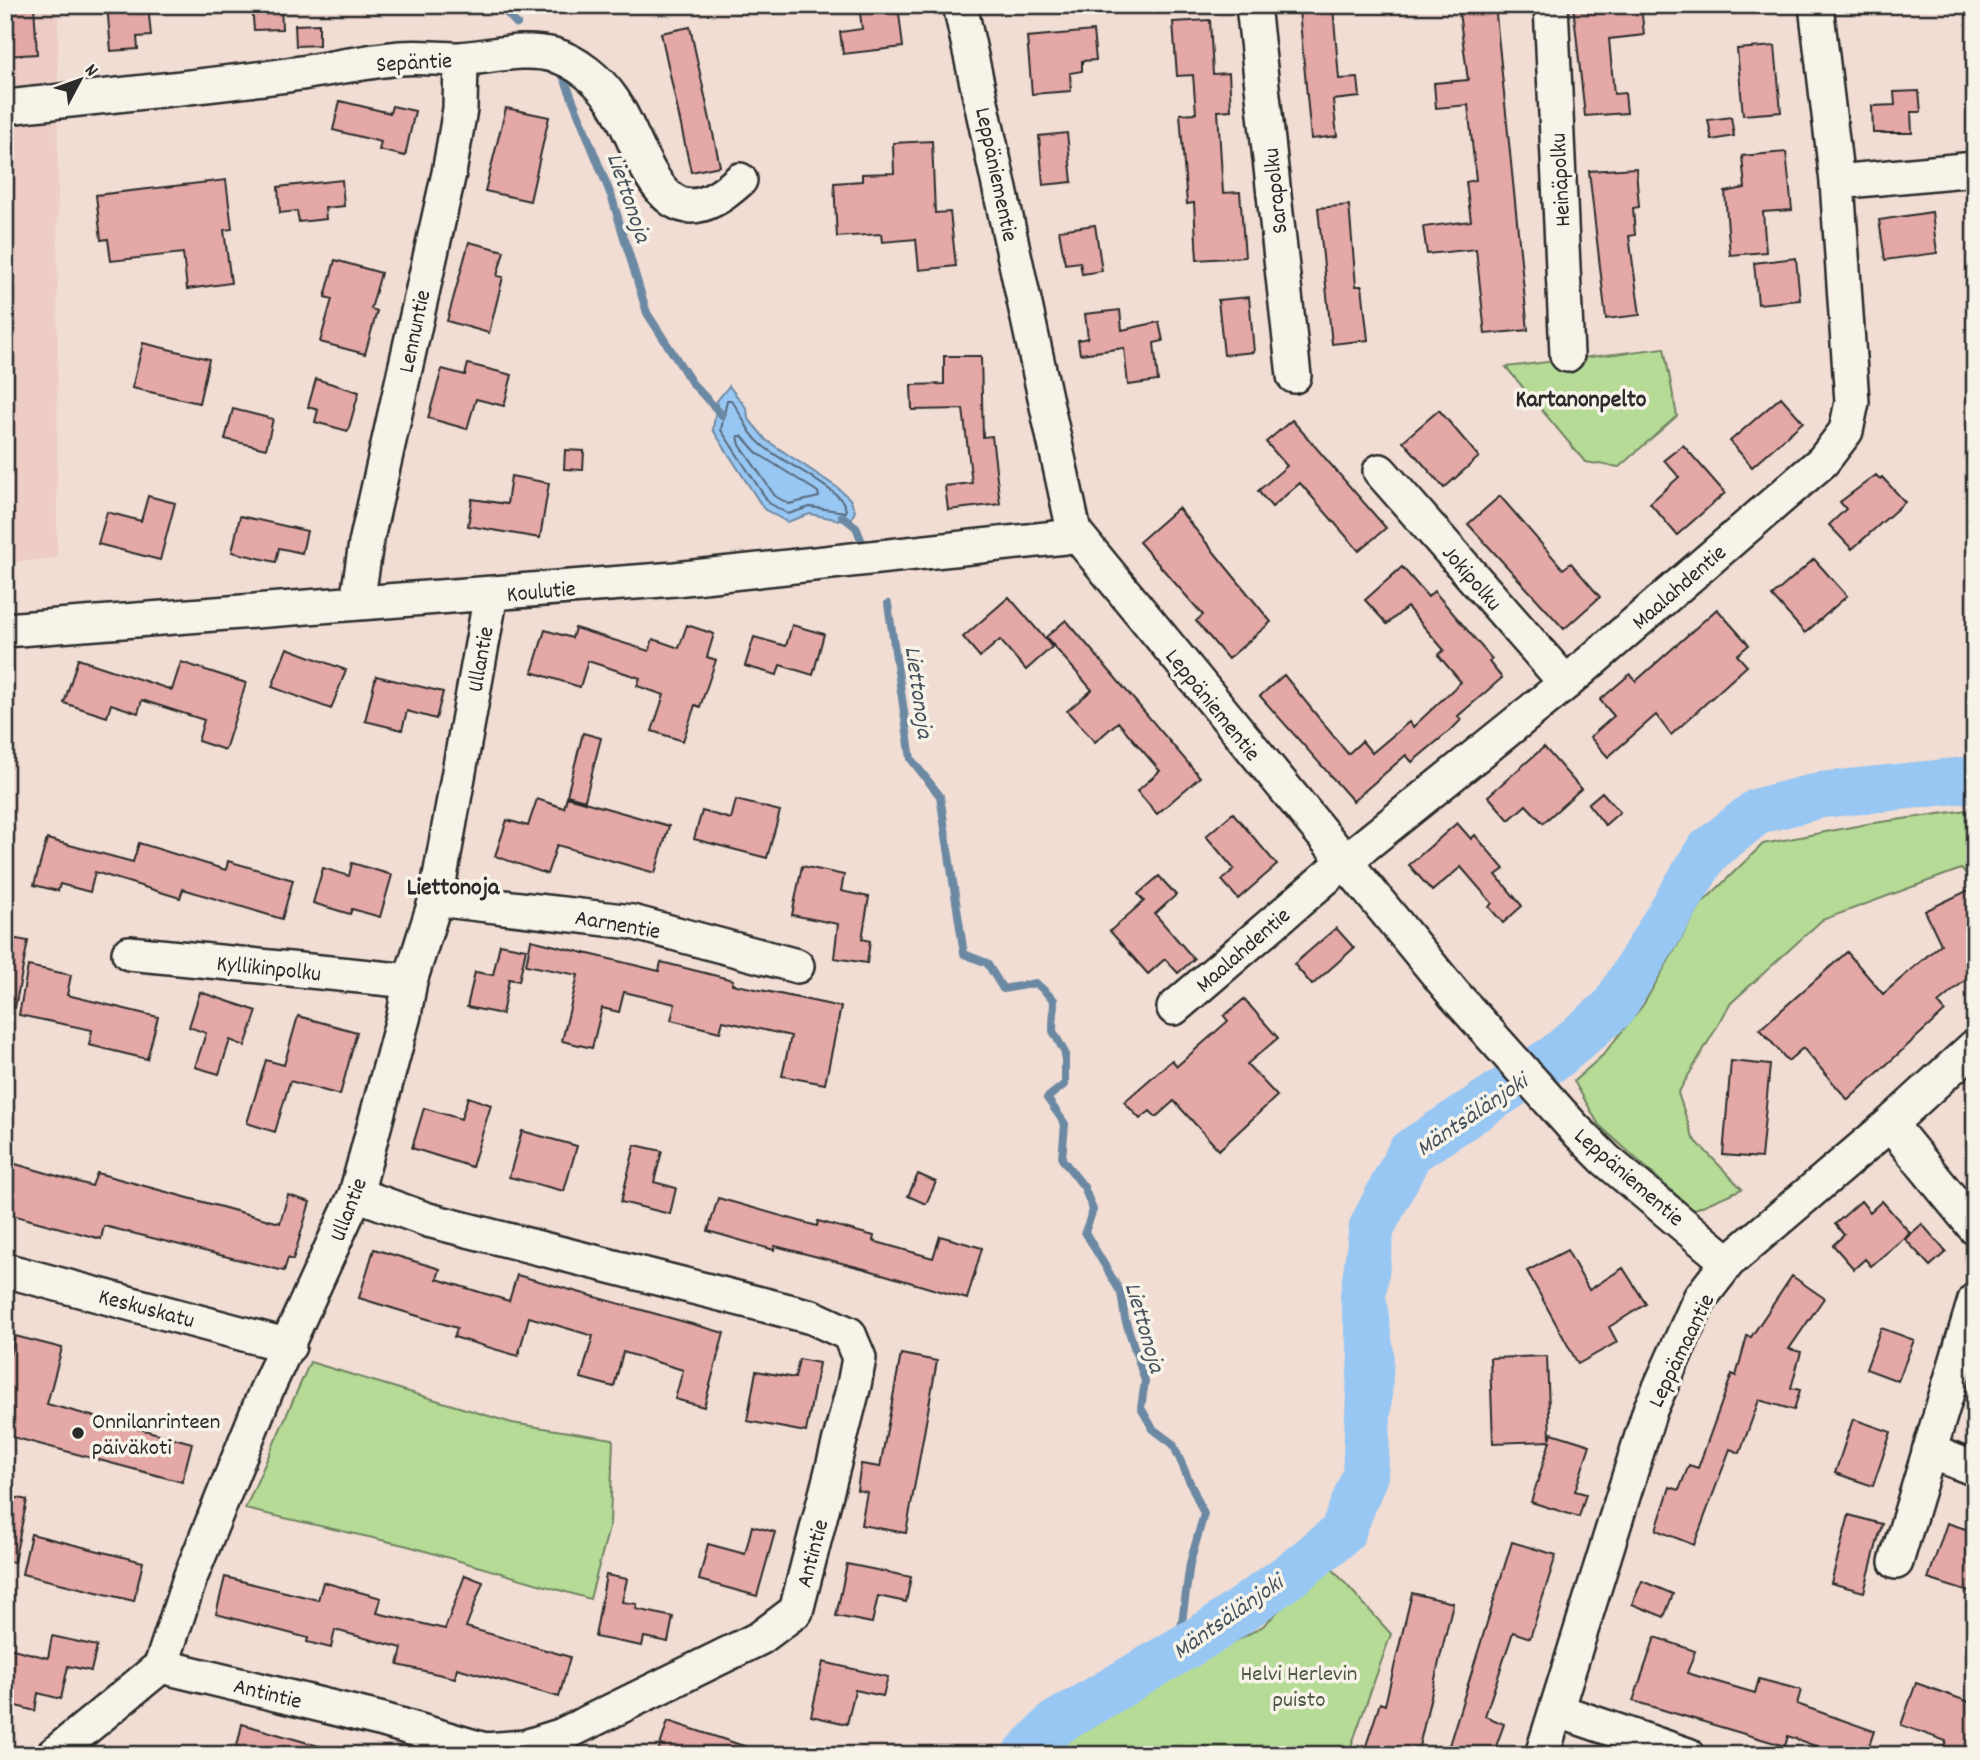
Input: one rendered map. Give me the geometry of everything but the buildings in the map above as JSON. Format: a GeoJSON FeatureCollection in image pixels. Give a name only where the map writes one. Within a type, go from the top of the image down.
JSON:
{"type":"FeatureCollection","features":[{"type":"Feature","properties":{"kind":"street","name":"Leppäniementie"},"geometry":{"type":"LineString","coordinates":[[960,5],[1074,531],[1453,993],[1606,1160],[1728,1262]]}},
{"type":"Feature","properties":{"kind":"street","name":"Sarapolku"},"geometry":{"type":"LineString","coordinates":[[1254,5],[1294,376]]}},
{"type":"Feature","properties":{"kind":"street","name":"Heinäpolku"},"geometry":{"type":"LineString","coordinates":[[1551,5],[1567,355]]}},
{"type":"Feature","properties":{"kind":"street","name":"Maalahdentie"},"geometry":{"type":"LineString","coordinates":[[1174,1008],[1344,862],[1566,683],[1823,461],[1846,431],[1852,402],[1837,182],[1816,5]]}},
{"type":"Feature","properties":{"kind":"street","name":"Sepäntie"},"geometry":{"type":"LineString","coordinates":[[5,107],[124,96],[401,58],[461,59],[530,52],[553,55],[576,64],[612,98],[654,184],[677,202],[707,205],[720,199],[740,180]]}},
{"type":"Feature","properties":{"kind":"street","name":"Lennuntie"},"geometry":{"type":"LineString","coordinates":[[357,603],[366,543],[449,173],[460,109],[461,59]]}},
{"type":"Feature","properties":{"kind":"street"},"geometry":{"type":"LineString","coordinates":[[1837,182],[1975,169]]}},
{"type":"Feature","properties":{"kind":"street","name":"Jokipolku"},"geometry":{"type":"LineString","coordinates":[[1380,471],[1566,683]]}},
{"type":"Feature","properties":{"kind":"street","name":"Koulutie"},"geometry":{"type":"LineString","coordinates":[[5,630],[491,594],[986,548],[1065,537],[1074,531]]}},
{"type":"Feature","properties":{"kind":"street","name":"Ullantie"},"geometry":{"type":"LineString","coordinates":[[162,1666],[190,1578],[266,1391],[289,1346],[356,1194],[404,1015],[410,981],[436,899],[491,594]]}},
{"type":"Feature","properties":{"kind":"street","name":"Aarnentie"},"geometry":{"type":"LineString","coordinates":[[436,899],[632,922],[797,966]]}},
{"type":"Feature","properties":{"kind":"street","name":"Kyllikinpolku"},"geometry":{"type":"LineString","coordinates":[[129,953],[410,981]]}},
{"type":"Feature","properties":{"kind":"street","name":"Leppämaantie"},"geometry":{"type":"LineString","coordinates":[[1542,1755],[1650,1410],[1700,1298],[1728,1262],[1890,1124],[1975,1046]]}},
{"type":"Feature","properties":{"kind":"street"},"geometry":{"type":"LineString","coordinates":[[1890,1124],[1975,1228]]}},
{"type":"Feature","properties":{"kind":"street","name":"Antintie"},"geometry":{"type":"LineString","coordinates":[[162,1666],[383,1720],[485,1750],[525,1747],[561,1736],[760,1638],[796,1611],[855,1385],[859,1358],[849,1334],[812,1317],[428,1220],[356,1194]]}},
{"type":"Feature","properties":{"kind":"street","name":"Keskuskatu"},"geometry":{"type":"LineString","coordinates":[[5,1270],[289,1346]]}},
{"type":"Feature","properties":{"kind":"street"},"geometry":{"type":"LineString","coordinates":[[1896,1562],[1975,1300]]}},
{"type":"Feature","properties":{"kind":"street"},"geometry":{"type":"LineString","coordinates":[[1928,1451],[1975,1469]]}},
{"type":"Feature","properties":{"kind":"street"},"geometry":{"type":"LineString","coordinates":[[53,1755],[162,1666]]}},
{"type":"Feature","properties":{"kind":"street"},"geometry":{"type":"LineString","coordinates":[[1556,1710],[1688,1755]]}},
{"type":"Feature","properties":{"kind":"shaded area"},"geometry":{"type":"Polygon","coordinates":[[[5,5],[58,5],[57,558],[5,563],[5,5]]]}},
{"type":"Feature","properties":{"kind":"green space"},"geometry":{"type":"Polygon","coordinates":[[[1664,348],[1677,416],[1619,467],[1585,462],[1506,367],[1664,348]]]}},
{"type":"Feature","properties":{"kind":"green space"},"geometry":{"type":"Polygon","coordinates":[[[1975,809],[1975,882],[1961,869],[1822,920],[1731,1003],[1678,1093],[1693,1138],[1742,1189],[1693,1210],[1599,1125],[1574,1081],[1603,1055],[1643,1005],[1701,904],[1763,844],[1867,824],[1975,809]]]}},
{"type":"Feature","properties":{"kind":"green space"},"geometry":{"type":"Polygon","coordinates":[[[310,1362],[512,1423],[613,1439],[610,1524],[590,1599],[408,1546],[245,1509],[310,1362]]]}},
{"type":"Feature","properties":{"kind":"green space","name":"Helvi Herlevin puisto"},"geometry":{"type":"Polygon","coordinates":[[[1327,1563],[1391,1634],[1348,1755],[1056,1755],[1081,1728],[1263,1626],[1327,1563]]]}},
{"type":"Feature","properties":{"kind":"water"},"geometry":{"type":"Polygon","coordinates":[[[729,386],[747,409],[748,418],[766,440],[838,488],[850,499],[855,511],[850,522],[810,514],[787,522],[764,509],[713,430],[717,401],[729,386]]]}},
{"type":"Feature","properties":{"kind":"waterway","name":"Liettonoja"},"geometry":{"type":"LineString","coordinates":[[499,5],[517,24]]}},
{"type":"Feature","properties":{"kind":"waterway","name":"Liettonoja"},"geometry":{"type":"LineString","coordinates":[[562,73],[612,198],[647,313],[692,383],[722,415]]}},
{"type":"Feature","properties":{"kind":"waterway","name":"Liettonoja"},"geometry":{"type":"LineString","coordinates":[[842,516],[856,527],[862,542]]}},
{"type":"Feature","properties":{"kind":"waterway","name":"Liettonoja"},"geometry":{"type":"LineString","coordinates":[[888,604],[911,759],[940,796],[964,954],[987,963],[1003,989],[1036,983],[1054,1000],[1053,1031],[1065,1053],[1065,1084],[1047,1098],[1065,1124],[1062,1159],[1084,1187],[1093,1210],[1085,1232],[1121,1293],[1125,1319],[1145,1381],[1141,1408],[1153,1429],[1173,1444],[1204,1514],[1190,1563],[1178,1651]]}},
{"type":"Feature","properties":{"kind":"waterway","name":"Mäntsälänjoki"},"geometry":{"type":"LineString","coordinates":[[1025,1755],[1056,1723],[1212,1631],[1297,1570],[1342,1533],[1365,1475],[1371,1354],[1363,1296],[1372,1227],[1410,1152],[1557,1056],[1613,1008],[1707,852],[1758,811],[1821,795],[1975,779]]}},
{"type":"Feature","properties":{"kind":"place","name":"Onnilanrinteen päiväkoti"},"geometry":{"type":"Point","coordinates":[78,1433]}},
{"type":"Feature","properties":{"kind":"district","name":"Kartanonpelto"},"geometry":{"type":"Point","coordinates":[1581,398]}},
{"type":"Feature","properties":{"kind":"district","name":"Liettonoja"},"geometry":{"type":"Point","coordinates":[453,886]}}]}
